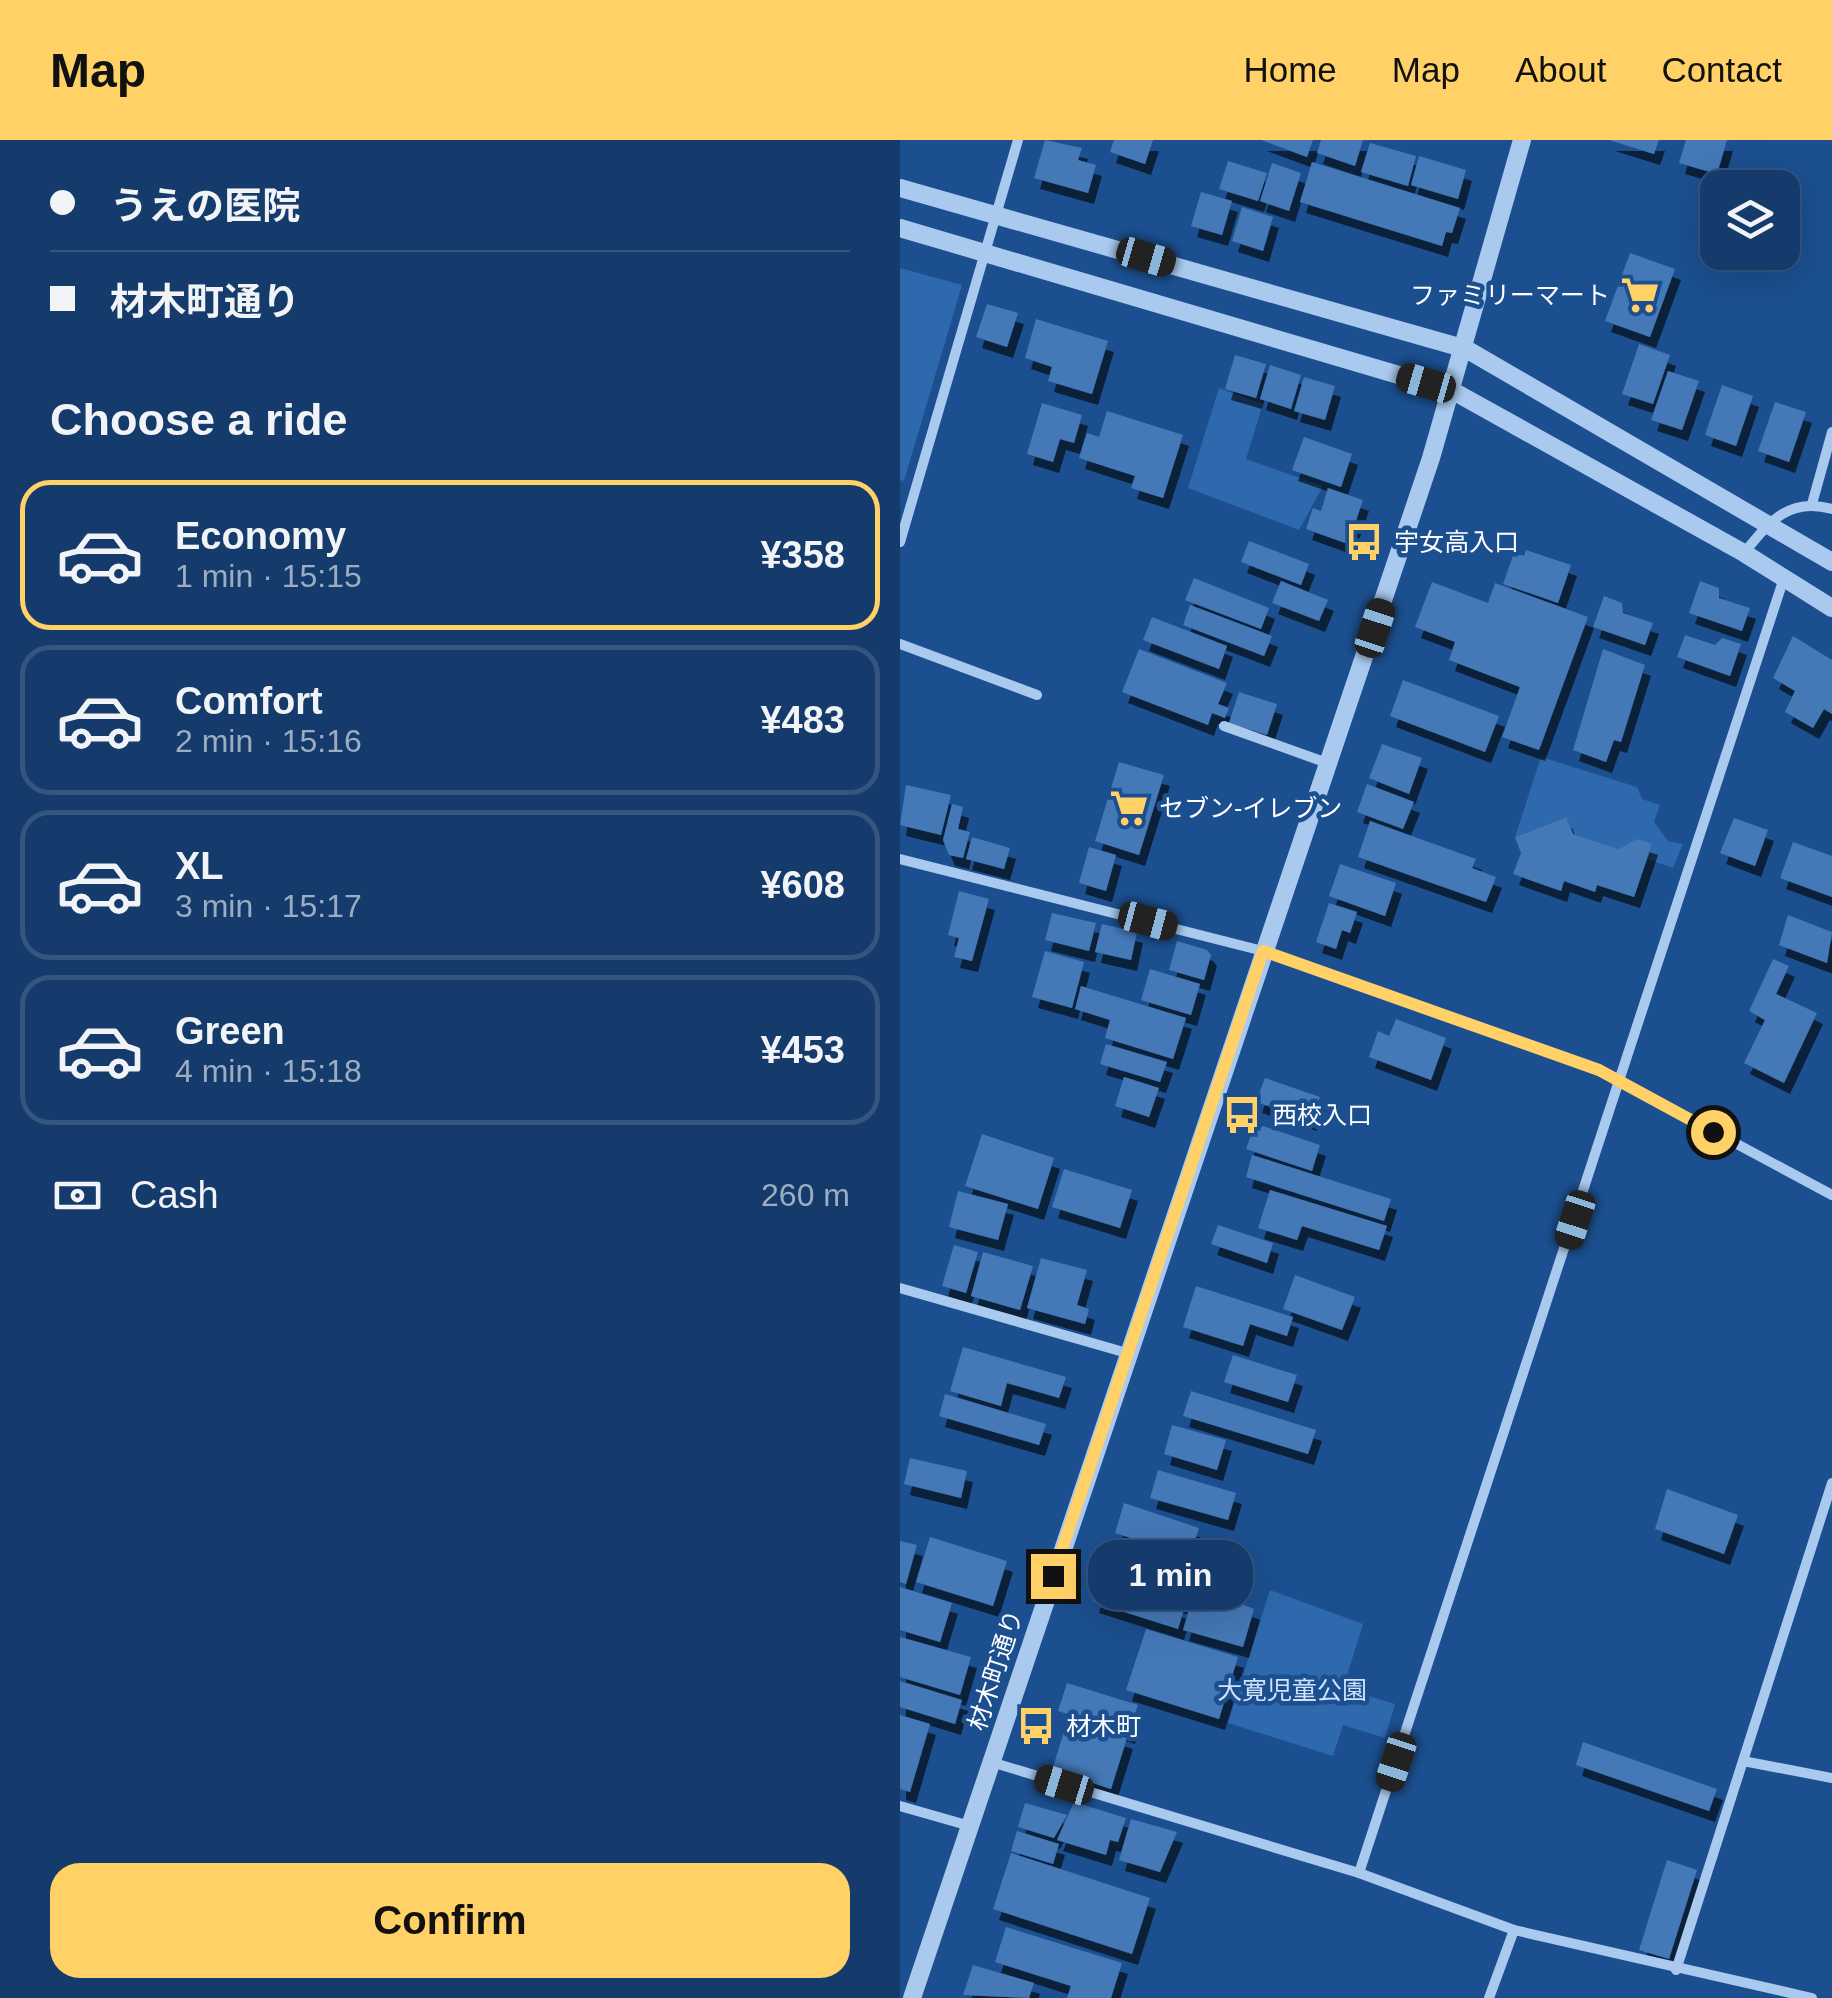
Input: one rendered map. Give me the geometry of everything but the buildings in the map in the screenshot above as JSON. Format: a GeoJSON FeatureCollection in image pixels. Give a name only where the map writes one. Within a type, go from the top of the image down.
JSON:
{"type":"FeatureCollection","features":[{"type":"Feature","properties":{"kind":"street"},"geometry":{"type":"LineString","coordinates":[[900,542],[1018,140]]}},
{"type":"Feature","properties":{"kind":"street","name":"材木町通り"},"geometry":{"type":"LineString","coordinates":[[912,1998],[1453,391],[1522,140]]}},
{"type":"Feature","properties":{"kind":"street"},"geometry":{"type":"LineString","coordinates":[[900,188],[1466,348],[1770,522],[1832,562]]}},
{"type":"Feature","properties":{"kind":"street"},"geometry":{"type":"LineString","coordinates":[[900,228],[1453,391],[1744,553],[1832,608]]}},
{"type":"Feature","properties":{"kind":"street"},"geometry":{"type":"LineString","coordinates":[[1812,504],[1832,432]]}},
{"type":"Feature","properties":{"kind":"street"},"geometry":{"type":"LineString","coordinates":[[1744,553],[1783,510],[1812,504],[1832,509]]}},
{"type":"Feature","properties":{"kind":"street"},"geometry":{"type":"LineString","coordinates":[[1360,1873],[1784,578]]}},
{"type":"Feature","properties":{"kind":"street"},"geometry":{"type":"LineString","coordinates":[[900,644],[1037,696]]}},
{"type":"Feature","properties":{"kind":"street"},"geometry":{"type":"LineString","coordinates":[[1224,726],[1330,764]]}},
{"type":"Feature","properties":{"kind":"street"},"geometry":{"type":"LineString","coordinates":[[900,859],[1263,951],[1599,1070],[1832,1195]]}},
{"type":"Feature","properties":{"kind":"street"},"geometry":{"type":"LineString","coordinates":[[900,1288],[1127,1353]]}},
{"type":"Feature","properties":{"kind":"street"},"geometry":{"type":"LineString","coordinates":[[1676,1970],[1832,1483]]}},
{"type":"Feature","properties":{"kind":"street"},"geometry":{"type":"LineString","coordinates":[[1743,1760],[1832,1778]]}},
{"type":"Feature","properties":{"kind":"street"},"geometry":{"type":"LineString","coordinates":[[991,1762],[1360,1873],[1514,1930],[1812,1998]]}},
{"type":"Feature","properties":{"kind":"street"},"geometry":{"type":"LineString","coordinates":[[900,1806],[970,1826]]}},
{"type":"Feature","properties":{"kind":"street"},"geometry":{"type":"LineString","coordinates":[[1488,1998],[1514,1930]]}},
{"type":"Feature","properties":{"kind":"green space"},"geometry":{"type":"Polygon","coordinates":[[[900,268],[962,285],[904,481],[900,480],[900,268]]]}},
{"type":"Feature","properties":{"kind":"green space"},"geometry":{"type":"Polygon","coordinates":[[[1219,388],[1263,404],[1246,459],[1323,486],[1299,530],[1188,488],[1219,388]]]}},
{"type":"Feature","properties":{"kind":"green space"},"geometry":{"type":"Polygon","coordinates":[[[1541,757],[1637,787],[1642,799],[1660,805],[1654,822],[1668,841],[1683,844],[1673,868],[1647,859],[1652,844],[1619,849],[1573,834],[1565,817],[1515,837],[1541,757]]]}},
{"type":"Feature","properties":{"kind":"green space","name":"大寛児童公園"},"geometry":{"type":"Polygon","coordinates":[[[1270,1590],[1363,1624],[1343,1688],[1395,1704],[1385,1738],[1343,1725],[1333,1756],[1228,1723],[1270,1590]]]}},
{"type":"Feature","properties":{"kind":"place","name":"ファミリーマート"},"geometry":{"type":"Point","coordinates":[1640,295]}},
{"type":"Feature","properties":{"kind":"place","name":"宇女高入口"},"geometry":{"type":"Point","coordinates":[1364,542]}},
{"type":"Feature","properties":{"kind":"place","name":"セブン-イレブン"},"geometry":{"type":"Point","coordinates":[1129,808]}},
{"type":"Feature","properties":{"kind":"place","name":"西校入口"},"geometry":{"type":"Point","coordinates":[1242,1115]}},
{"type":"Feature","properties":{"kind":"place","name":"材木町"},"geometry":{"type":"Point","coordinates":[1036,1726]}},
{"type":"Feature","properties":{"kind":"route"},"geometry":{"type":"LineString","coordinates":[[1053,1576],[1263,951],[1599,1070],[1713,1132]]}}]}
